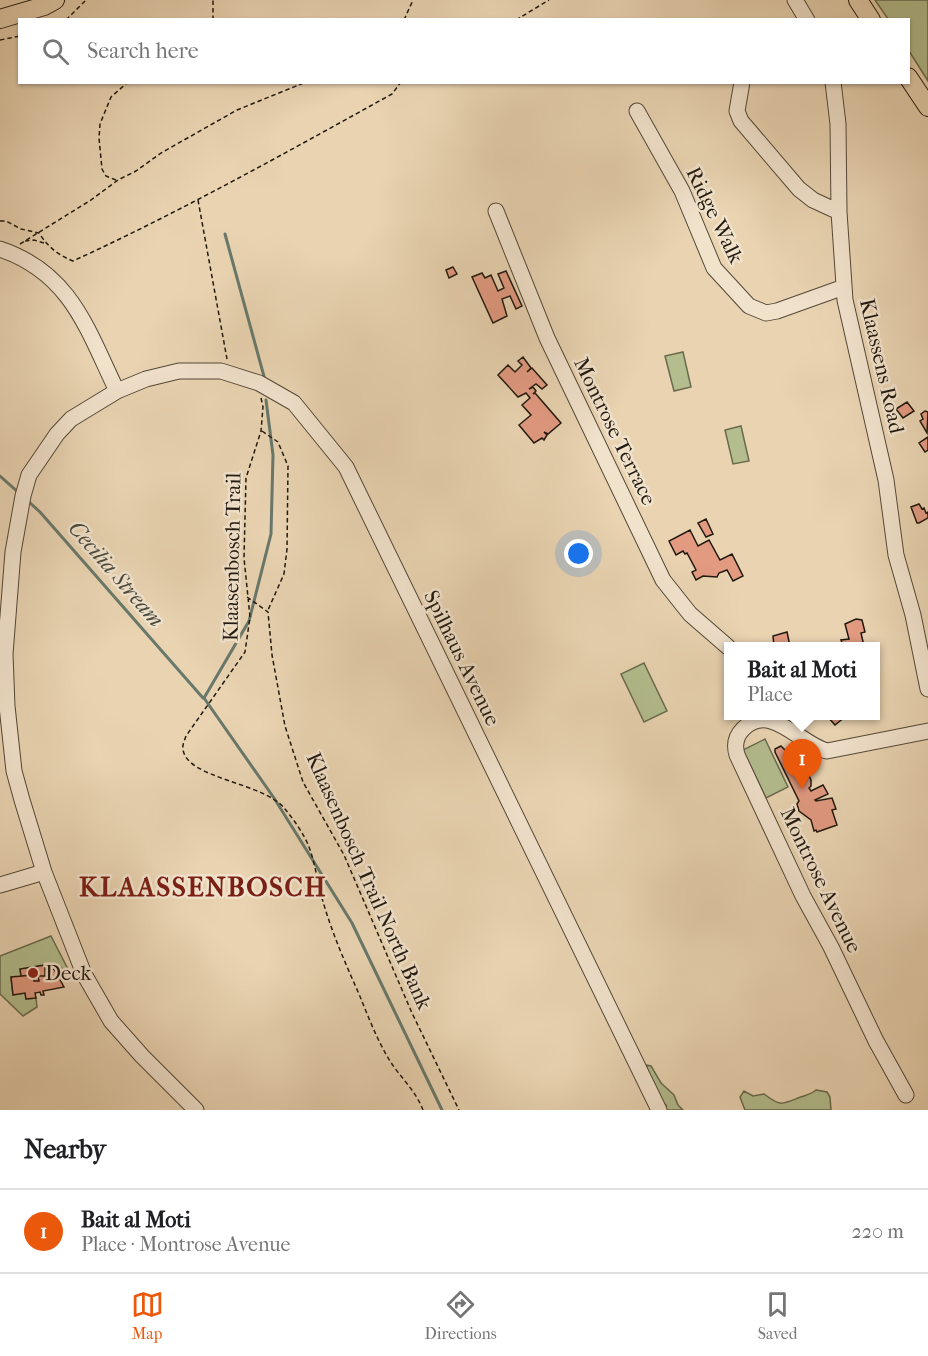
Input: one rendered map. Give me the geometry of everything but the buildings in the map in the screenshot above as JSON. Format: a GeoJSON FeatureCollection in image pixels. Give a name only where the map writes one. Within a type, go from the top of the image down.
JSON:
{"type":"FeatureCollection","features":[{"type":"Feature","properties":{"kind":"main road"},"geometry":{"type":"LineString","coordinates":[[0,19],[44,6],[55,0]]}},
{"type":"Feature","properties":{"kind":"main road"},"geometry":{"type":"LineString","coordinates":[[858,0],[870,18]]}},
{"type":"Feature","properties":{"kind":"main road"},"geometry":{"type":"LineString","coordinates":[[910,79],[928,107]]}},
{"type":"Feature","properties":{"kind":"street"},"geometry":{"type":"LineString","coordinates":[[795,0],[806,18]]}},
{"type":"Feature","properties":{"kind":"street"},"geometry":{"type":"LineString","coordinates":[[742,84],[737,111],[741,121],[799,189],[813,200],[838,212]]}},
{"type":"Feature","properties":{"kind":"street","name":"Klaassens Road"},"geometry":{"type":"LineString","coordinates":[[833,84],[838,124],[838,212],[844,287],[850,325],[886,480],[896,555],[913,615],[928,689]]}},
{"type":"Feature","properties":{"kind":"street","name":"Ridge Walk"},"geometry":{"type":"LineString","coordinates":[[637,111],[682,191],[714,268],[749,306],[766,313],[777,311],[844,287]]}},
{"type":"Feature","properties":{"kind":"street","name":"Montrose Terrace"},"geometry":{"type":"LineString","coordinates":[[496,211],[547,338],[663,580],[690,614],[724,643]]}},
{"type":"Feature","properties":{"kind":"street"},"geometry":{"type":"LineString","coordinates":[[5,251],[43,271],[66,293],[82,318],[117,391]]}},
{"type":"Feature","properties":{"kind":"street","name":"Spilhaus Avenue"},"geometry":{"type":"LineString","coordinates":[[196,1110],[111,1021],[84,974],[44,872],[14,771],[5,654],[13,552],[29,475],[57,434],[71,419],[117,391],[146,379],[179,371],[221,371],[259,383],[294,403],[346,467],[659,1110]]}},
{"type":"Feature","properties":{"kind":"street","name":"Montrose Avenue"},"geometry":{"type":"LineString","coordinates":[[906,1095],[876,1041],[831,947],[803,896],[735,748],[747,720],[773,721],[815,747],[833,751],[928,731]]}},
{"type":"Feature","properties":{"kind":"street"},"geometry":{"type":"LineString","coordinates":[[0,885],[44,872]]}},
{"type":"Feature","properties":{"kind":"path"},"geometry":{"type":"LineString","coordinates":[[68,18],[86,0]]}},
{"type":"Feature","properties":{"kind":"path"},"geometry":{"type":"LineString","coordinates":[[213,0],[213,18]]}},
{"type":"Feature","properties":{"kind":"path"},"geometry":{"type":"LineString","coordinates":[[405,18],[413,0]]}},
{"type":"Feature","properties":{"kind":"path"},"geometry":{"type":"LineString","coordinates":[[519,18],[549,0]]}},
{"type":"Feature","properties":{"kind":"path"},"geometry":{"type":"LineString","coordinates":[[0,39],[18,36]]}},
{"type":"Feature","properties":{"kind":"path"},"geometry":{"type":"LineString","coordinates":[[118,180],[106,176],[102,169],[100,124],[111,97],[126,84]]}},
{"type":"Feature","properties":{"kind":"path"},"geometry":{"type":"LineString","coordinates":[[5,251],[39,233],[160,153],[237,110],[301,84]]}},
{"type":"Feature","properties":{"kind":"path"},"geometry":{"type":"LineString","coordinates":[[0,221],[39,233],[46,244],[59,255],[73,261],[128,237],[198,200],[392,94],[400,84]]}},
{"type":"Feature","properties":{"kind":"path"},"geometry":{"type":"LineString","coordinates":[[198,200],[230,374]]}},
{"type":"Feature","properties":{"kind":"path"},"geometry":{"type":"LineString","coordinates":[[25,241],[34,240],[46,244]]}},
{"type":"Feature","properties":{"kind":"path","name":"Klaasenbosch Trail"},"geometry":{"type":"LineString","coordinates":[[261,397],[263,407],[261,431],[246,478],[244,558],[250,617],[245,652],[186,736],[182,748],[187,760],[206,773],[268,794],[284,806],[302,832],[309,848],[317,885],[331,928],[358,993],[389,1060],[423,1110]]}},
{"type":"Feature","properties":{"kind":"path"},"geometry":{"type":"LineString","coordinates":[[247,596],[268,612],[284,574],[287,549],[288,466],[278,442],[261,431]]}},
{"type":"Feature","properties":{"kind":"path","name":"Klaasenbosch Trail North Bank"},"geometry":{"type":"LineString","coordinates":[[268,612],[272,656],[285,726],[303,782],[344,855],[411,1013],[459,1110]]}},
{"type":"Feature","properties":{"kind":"green space"},"geometry":{"type":"Polygon","coordinates":[[[875,0],[928,0],[928,81],[910,53],[910,18],[887,18],[875,0]]]}},
{"type":"Feature","properties":{"kind":"green space"},"geometry":{"type":"Polygon","coordinates":[[[683,352],[691,387],[674,391],[665,356],[683,352]]]}},
{"type":"Feature","properties":{"kind":"green space"},"geometry":{"type":"Polygon","coordinates":[[[741,426],[749,461],[733,464],[725,430],[741,426]]]}},
{"type":"Feature","properties":{"kind":"green space"},"geometry":{"type":"Polygon","coordinates":[[[644,663],[667,711],[644,722],[621,674],[644,663]]]}},
{"type":"Feature","properties":{"kind":"green space"},"geometry":{"type":"Polygon","coordinates":[[[765,739],[788,787],[766,798],[743,750],[765,739]]]}},
{"type":"Feature","properties":{"kind":"green space"},"geometry":{"type":"Polygon","coordinates":[[[51,936],[72,977],[68,979],[61,967],[46,970],[45,965],[20,969],[21,976],[11,978],[13,995],[25,993],[26,999],[36,998],[37,1007],[23,1016],[0,994],[0,956],[51,936]]]}},
{"type":"Feature","properties":{"kind":"green space"},"geometry":{"type":"Polygon","coordinates":[[[646,1065],[651,1066],[661,1083],[674,1095],[683,1110],[666,1110],[666,1105],[658,1099],[646,1065]]]}},
{"type":"Feature","properties":{"kind":"green space"},"geometry":{"type":"Polygon","coordinates":[[[816,1090],[827,1092],[830,1097],[831,1110],[745,1110],[740,1097],[744,1091],[753,1096],[764,1094],[774,1101],[784,1103],[816,1090]]]}},
{"type":"Feature","properties":{"kind":"waterway"},"geometry":{"type":"LineString","coordinates":[[225,234],[265,380]]}},
{"type":"Feature","properties":{"kind":"waterway"},"geometry":{"type":"LineString","coordinates":[[266,400],[273,455],[271,534],[249,621],[204,698],[274,798],[352,923],[442,1110]]}},
{"type":"Feature","properties":{"kind":"waterway","name":"Cecilia Stream"},"geometry":{"type":"LineString","coordinates":[[0,476],[19,493]]}},
{"type":"Feature","properties":{"kind":"waterway","name":"Cecilia Stream"},"geometry":{"type":"LineString","coordinates":[[28,501],[203,698]]}},
{"type":"Feature","properties":{"kind":"place","name":"Bait al Moti"},"geometry":{"type":"Point","coordinates":[802,789]}},
{"type":"Feature","properties":{"kind":"place","name":"Deck"},"geometry":{"type":"Point","coordinates":[33,973]}},
{"type":"Feature","properties":{"kind":"district","name":"KLAASSENBOSCH"},"geometry":{"type":"Point","coordinates":[203,887]}}]}
